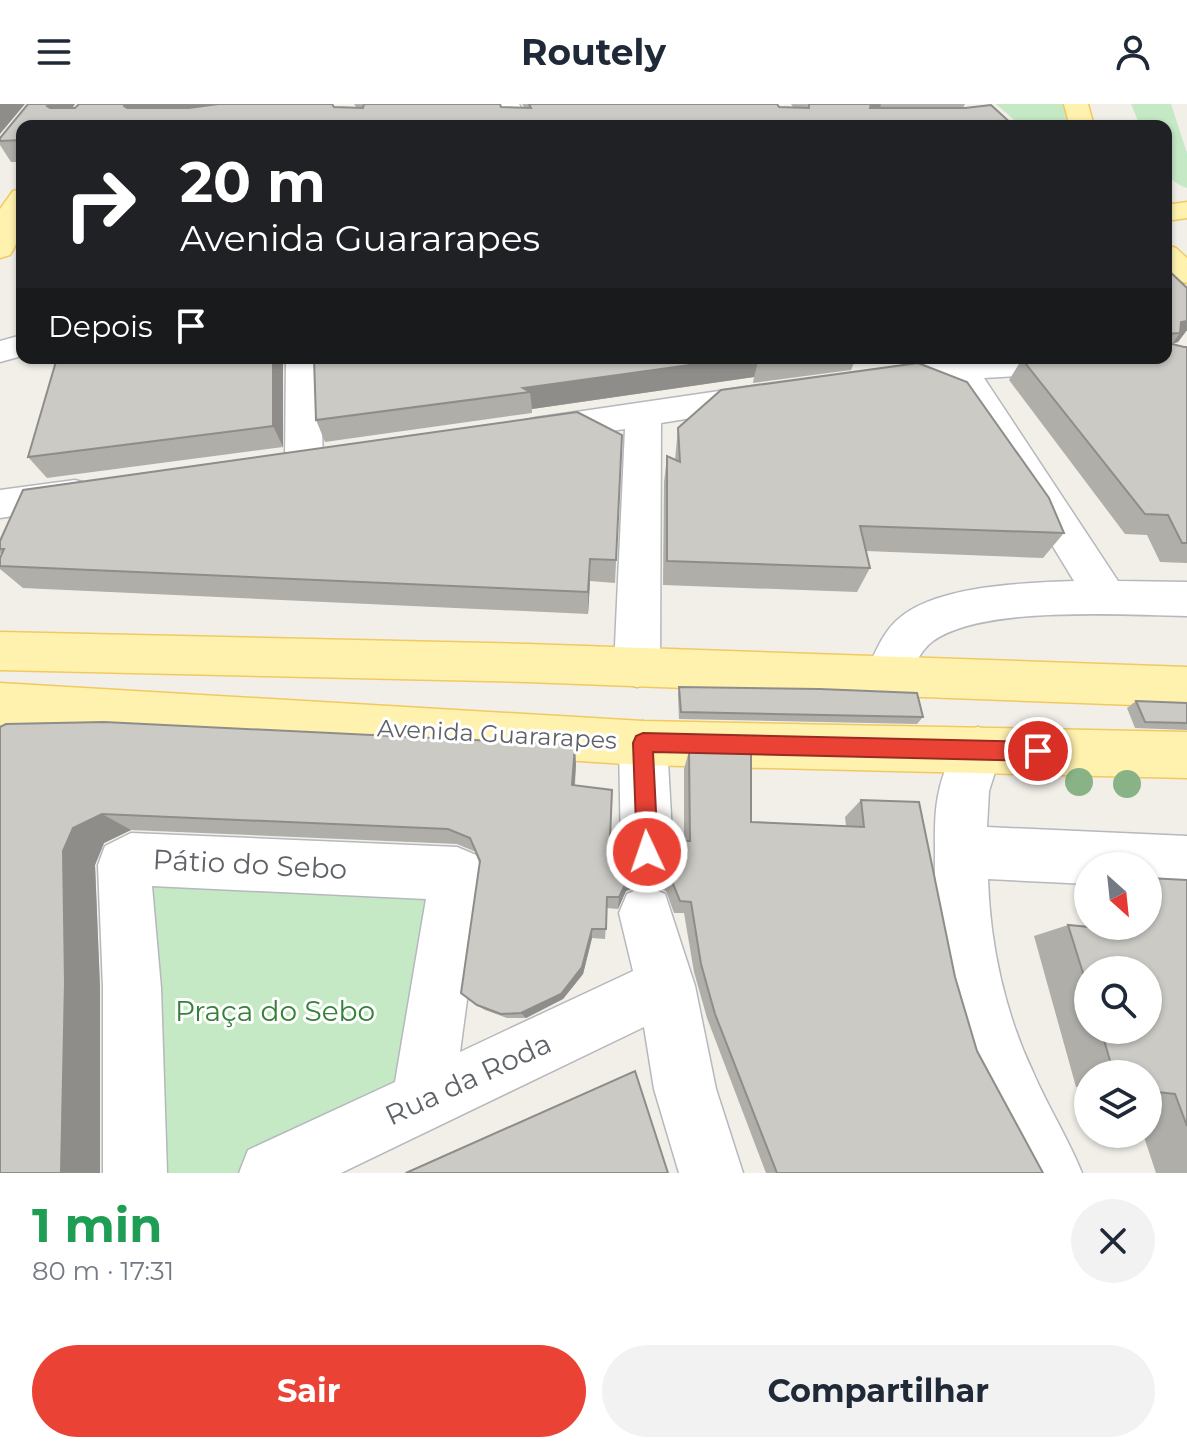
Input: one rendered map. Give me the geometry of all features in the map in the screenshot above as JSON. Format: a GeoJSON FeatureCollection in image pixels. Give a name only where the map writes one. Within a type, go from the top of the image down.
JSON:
{"type":"FeatureCollection","features":[{"type":"Feature","properties":{"kind":"main road"},"geometry":{"type":"LineString","coordinates":[[0,249],[16,213]]}},
{"type":"Feature","properties":{"kind":"main road"},"geometry":{"type":"LineString","coordinates":[[1172,260],[1187,274]]}},
{"type":"Feature","properties":{"kind":"main road"},"geometry":{"type":"LineString","coordinates":[[0,651],[888,674],[1187,687]]}},
{"type":"Feature","properties":{"kind":"main road","name":"Avenida Guararapes"},"geometry":{"type":"LineString","coordinates":[[0,704],[643,743],[1187,755]]}},
{"type":"Feature","properties":{"kind":"street"},"geometry":{"type":"LineString","coordinates":[[303,364],[304,462]]}},
{"type":"Feature","properties":{"kind":"street"},"geometry":{"type":"LineString","coordinates":[[843,385],[953,364]]}},
{"type":"Feature","properties":{"kind":"street"},"geometry":{"type":"LineString","coordinates":[[959,364],[1106,597]]}},
{"type":"Feature","properties":{"kind":"street"},"geometry":{"type":"LineString","coordinates":[[504,434],[797,392]]}},
{"type":"Feature","properties":{"kind":"street"},"geometry":{"type":"LineString","coordinates":[[637,667],[643,415]]}},
{"type":"Feature","properties":{"kind":"street"},"geometry":{"type":"LineString","coordinates":[[0,504],[106,489]]}},
{"type":"Feature","properties":{"kind":"street"},"geometry":{"type":"LineString","coordinates":[[888,674],[901,646],[919,628],[973,607],[1106,597],[1187,599]]}},
{"type":"Feature","properties":{"kind":"street"},"geometry":{"type":"LineString","coordinates":[[643,743],[647,852]]}},
{"type":"Feature","properties":{"kind":"street"},"geometry":{"type":"LineString","coordinates":[[978,750],[963,795],[964,942],[980,1011],[999,1067],[1050,1173]]}},
{"type":"Feature","properties":{"kind":"street"},"geometry":{"type":"LineString","coordinates":[[961,852],[1187,862]]}},
{"type":"Feature","properties":{"kind":"street","name":"Pátio do Sebo"},"geometry":{"type":"LineString","coordinates":[[135,1173],[132,988],[124,865],[131,859],[457,874],[423,1101]]}},
{"type":"Feature","properties":{"kind":"street"},"geometry":{"type":"LineString","coordinates":[[646,913],[666,986],[685,1089],[711,1173]]}},
{"type":"Feature","properties":{"kind":"street","name":"Rua da Roda"},"geometry":{"type":"LineString","coordinates":[[271,1173],[666,986]]}},
{"type":"Feature","properties":{"kind":"green space"},"geometry":{"type":"Polygon","coordinates":[[[996,104],[1063,104],[1069,120],[1014,120],[996,104]]]}},
{"type":"Feature","properties":{"kind":"green space"},"geometry":{"type":"Polygon","coordinates":[[[1131,104],[1171,104],[1187,153],[1187,188],[1172,179],[1172,120],[1138,120],[1131,104]]]}},
{"type":"Feature","properties":{"kind":"green space","name":"Praça do Sebo"},"geometry":{"type":"Polygon","coordinates":[[[131,859],[457,874],[423,1101],[271,1173],[135,1173],[131,859]]]}},
{"type":"Feature","properties":{"kind":"building"},"geometry":{"type":"Polygon","coordinates":[[[28,104],[49,104],[47,106],[50,108],[75,108],[79,104],[125,104],[127,108],[189,108],[218,104],[332,104],[334,107],[363,108],[364,104],[500,104],[501,107],[531,108],[529,104],[777,104],[779,107],[809,108],[809,104],[871,104],[870,108],[991,105],[1007,120],[16,120],[16,140],[0,141],[28,104]]]}},
{"type":"Feature","properties":{"kind":"building"},"geometry":{"type":"Polygon","coordinates":[[[1172,274],[1187,288],[1187,321],[1181,322],[1180,333],[1172,334],[1172,274]]]}},
{"type":"Feature","properties":{"kind":"building"},"geometry":{"type":"Polygon","coordinates":[[[1172,344],[1187,347],[1187,543],[1182,543],[1168,515],[1145,514],[1026,364],[1172,364],[1172,344]]]}},
{"type":"Feature","properties":{"kind":"building"},"geometry":{"type":"Polygon","coordinates":[[[55,364],[273,364],[273,426],[28,457],[55,364]]]}},
{"type":"Feature","properties":{"kind":"building"},"geometry":{"type":"Polygon","coordinates":[[[314,364],[697,364],[523,388],[530,392],[316,420],[314,364]]]}},
{"type":"Feature","properties":{"kind":"building"},"geometry":{"type":"Polygon","coordinates":[[[911,364],[921,364],[967,382],[1049,498],[1064,533],[860,526],[870,568],[667,561],[667,456],[680,462],[678,428],[721,390],[911,364]]]}},
{"type":"Feature","properties":{"kind":"building"},"geometry":{"type":"Polygon","coordinates":[[[577,412],[622,435],[616,560],[590,559],[588,592],[0,566],[4,549],[0,549],[0,541],[23,490],[577,412]]]}},
{"type":"Feature","properties":{"kind":"building"},"geometry":{"type":"Polygon","coordinates":[[[679,687],[917,693],[923,717],[681,712],[679,687]]]}},
{"type":"Feature","properties":{"kind":"building"},"geometry":{"type":"Polygon","coordinates":[[[1136,701],[1187,703],[1187,723],[1145,722],[1136,701]]]}},
{"type":"Feature","properties":{"kind":"building"},"geometry":{"type":"Polygon","coordinates":[[[104,722],[575,745],[572,785],[612,790],[610,839],[620,839],[629,861],[649,868],[672,861],[680,841],[690,841],[689,751],[751,752],[751,822],[864,827],[861,800],[919,802],[955,977],[977,1051],[1043,1173],[777,1173],[715,1014],[701,964],[691,902],[680,901],[671,879],[648,870],[628,879],[619,897],[607,897],[606,929],[592,929],[582,967],[561,994],[521,1013],[501,1014],[477,1005],[461,993],[480,861],[470,838],[448,829],[102,814],[73,828],[63,851],[65,982],[61,1173],[0,1173],[0,727],[6,724],[104,722]]]}},
{"type":"Feature","properties":{"kind":"building"},"geometry":{"type":"Polygon","coordinates":[[[1162,879],[1187,880],[1187,1126],[1175,1094],[1162,1093],[1162,1060],[1110,1060],[1105,1044],[1162,1044],[1162,956],[1078,956],[1068,925],[1074,926],[1074,940],[1162,940],[1162,879]]]}},
{"type":"Feature","properties":{"kind":"building"},"geometry":{"type":"Polygon","coordinates":[[[635,1071],[668,1173],[406,1173],[635,1071]]]}},
{"type":"Feature","properties":{"kind":"route"},"geometry":{"type":"LineString","coordinates":[[647,852],[643,743],[1038,751]]}}]}
